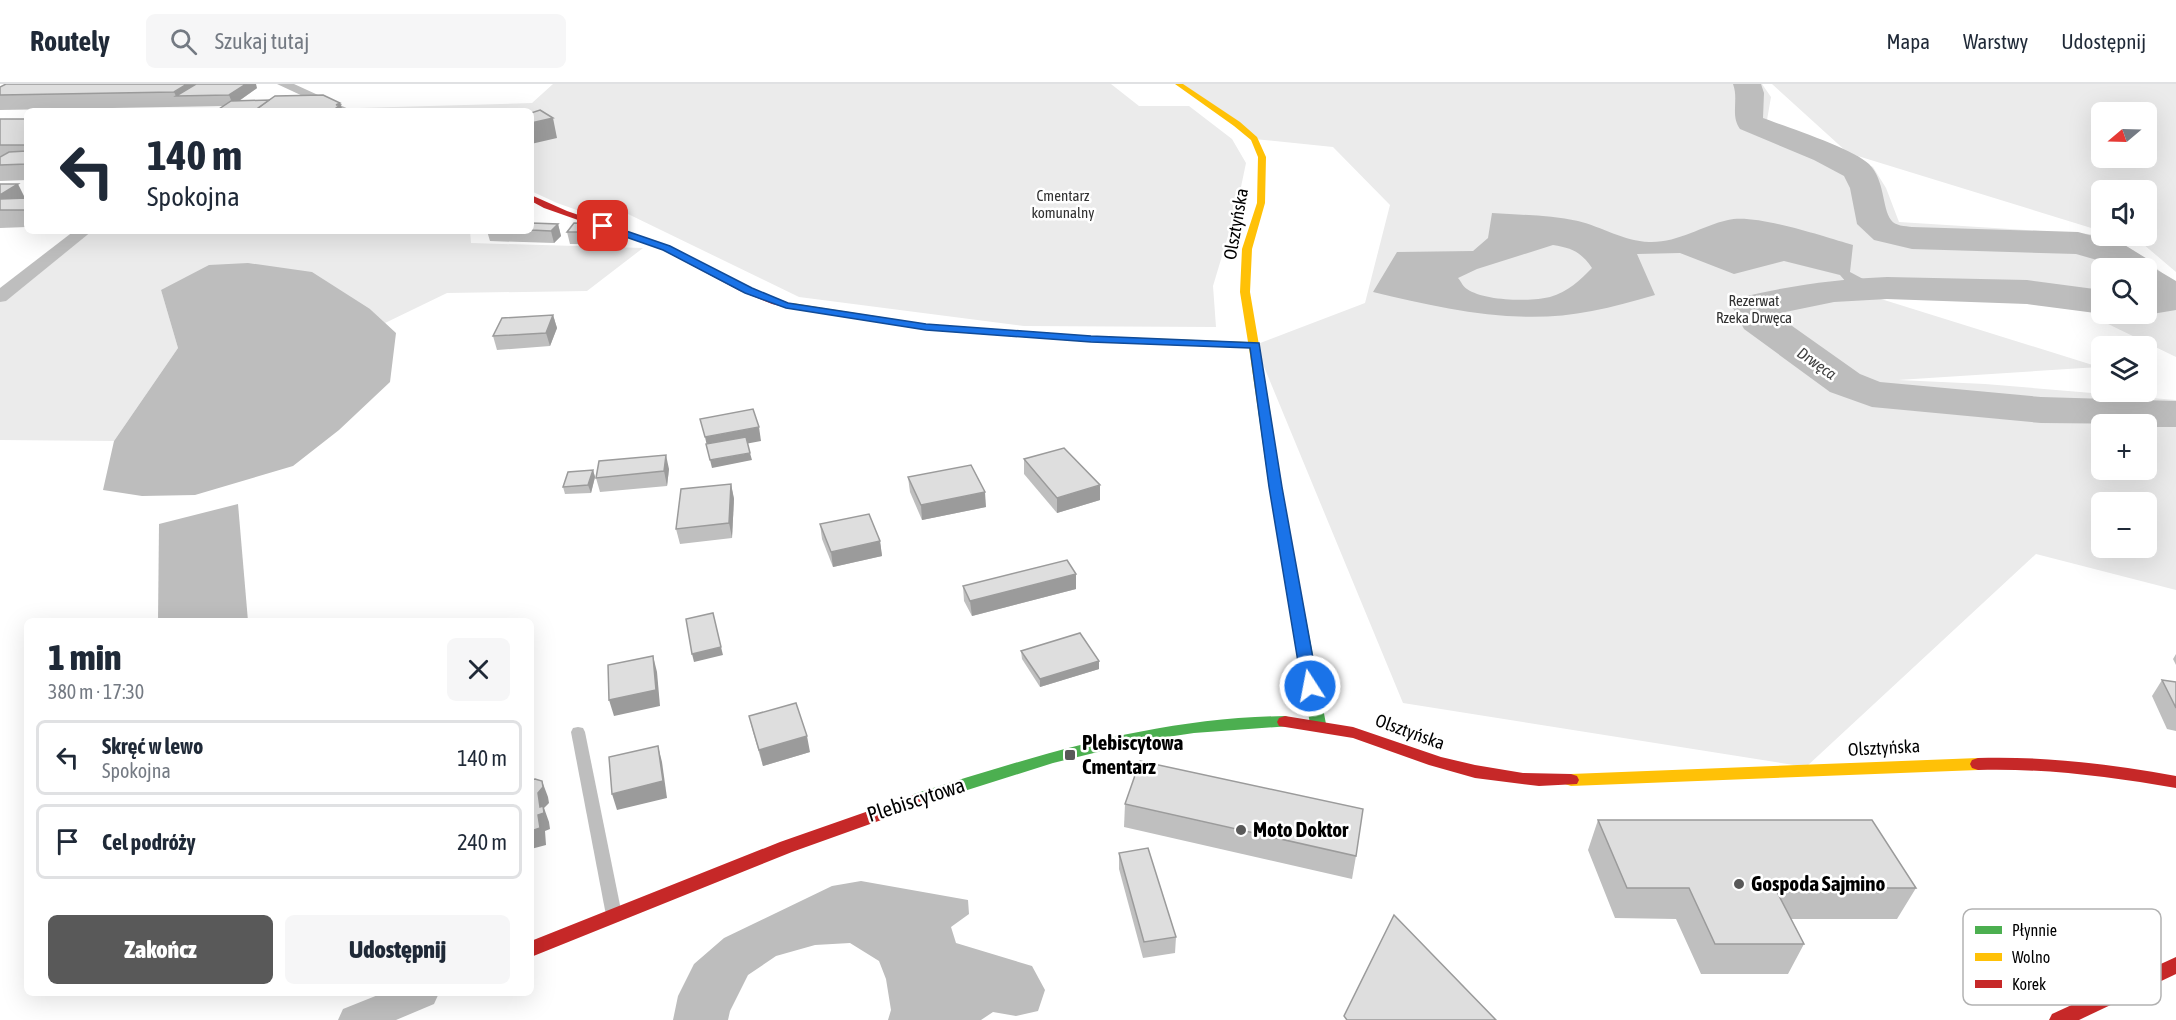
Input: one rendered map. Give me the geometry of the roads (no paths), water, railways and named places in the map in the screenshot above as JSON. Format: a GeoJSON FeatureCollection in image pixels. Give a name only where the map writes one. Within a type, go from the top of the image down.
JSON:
{"type":"FeatureCollection","features":[{"type":"Feature","properties":{"kind":"main road","name":"Olsztyńska"},"geometry":{"type":"LineString","coordinates":[[1178,84],[1237,124],[1254,139],[1262,157],[1261,202],[1247,249],[1245,292],[1255,345],[1275,487],[1318,724],[1363,735],[1442,764],[1484,774],[1555,781],[2021,762],[2111,770],[2176,782]]}},
{"type":"Feature","properties":{"kind":"main road"},"geometry":{"type":"LineString","coordinates":[[534,200],[551,208],[666,248],[749,291],[786,305],[926,327],[1091,339],[1255,345]]}},
{"type":"Feature","properties":{"kind":"main road","name":"Plebiscytowa"},"geometry":{"type":"LineString","coordinates":[[534,948],[772,850],[939,791],[1144,736],[1193,727],[1231,723],[1318,724]]}},
{"type":"Feature","properties":{"kind":"main road"},"geometry":{"type":"LineString","coordinates":[[2161,972],[2176,965]]}},
{"type":"Feature","properties":{"kind":"main road"},"geometry":{"type":"LineString","coordinates":[[2059,1020],[2091,1005]]}},
{"type":"Feature","properties":{"kind":"street"},"geometry":{"type":"LineString","coordinates":[[283,84],[339,108]]}},
{"type":"Feature","properties":{"kind":"street"},"geometry":{"type":"LineString","coordinates":[[534,208],[551,208]]}},
{"type":"Feature","properties":{"kind":"street"},"geometry":{"type":"LineString","coordinates":[[0,297],[80,234]]}},
{"type":"Feature","properties":{"kind":"street"},"geometry":{"type":"LineString","coordinates":[[356,1020],[415,996]]}},
{"type":"Feature","properties":{"kind":"lane"},"geometry":{"type":"LineString","coordinates":[[578,732],[614,915]]}},
{"type":"Feature","properties":{"kind":"waterway","name":"Drwęca"},"geometry":{"type":"LineString","coordinates":[[1747,84],[1750,93],[1748,113],[1750,123],[1825,153],[1857,170],[1866,188],[1874,224],[1886,233],[1912,238],[2078,243],[2110,252],[2120,258]]}},
{"type":"Feature","properties":{"kind":"waterway","name":"Drwęca"},"geometry":{"type":"LineString","coordinates":[[2157,285],[2166,292],[2164,301],[2157,302]]}},
{"type":"Feature","properties":{"kind":"waterway","name":"Drwęca"},"geometry":{"type":"LineString","coordinates":[[2091,301],[2027,292],[1887,288],[1834,291],[1752,306],[1758,321],[1845,383],[1872,394],[2041,410],[2176,414]]}},
{"type":"Feature","properties":{"kind":"place","name":"Plebiscytowa Cmentarz"},"geometry":{"type":"Point","coordinates":[1070,755]}},
{"type":"Feature","properties":{"kind":"place","name":"Moto Doktor"},"geometry":{"type":"Point","coordinates":[1241,830]}},
{"type":"Feature","properties":{"kind":"place","name":"Gospoda Sajmino"},"geometry":{"type":"Point","coordinates":[1739,884]}},
{"type":"Feature","properties":{"kind":"park label","name":"Cmentarz komunalny"},"geometry":{"type":"Point","coordinates":[1063,204]}},
{"type":"Feature","properties":{"kind":"park label","name":"Rezerwat Rzeka Drwęca"},"geometry":{"type":"Point","coordinates":[1754,310]}}]}
